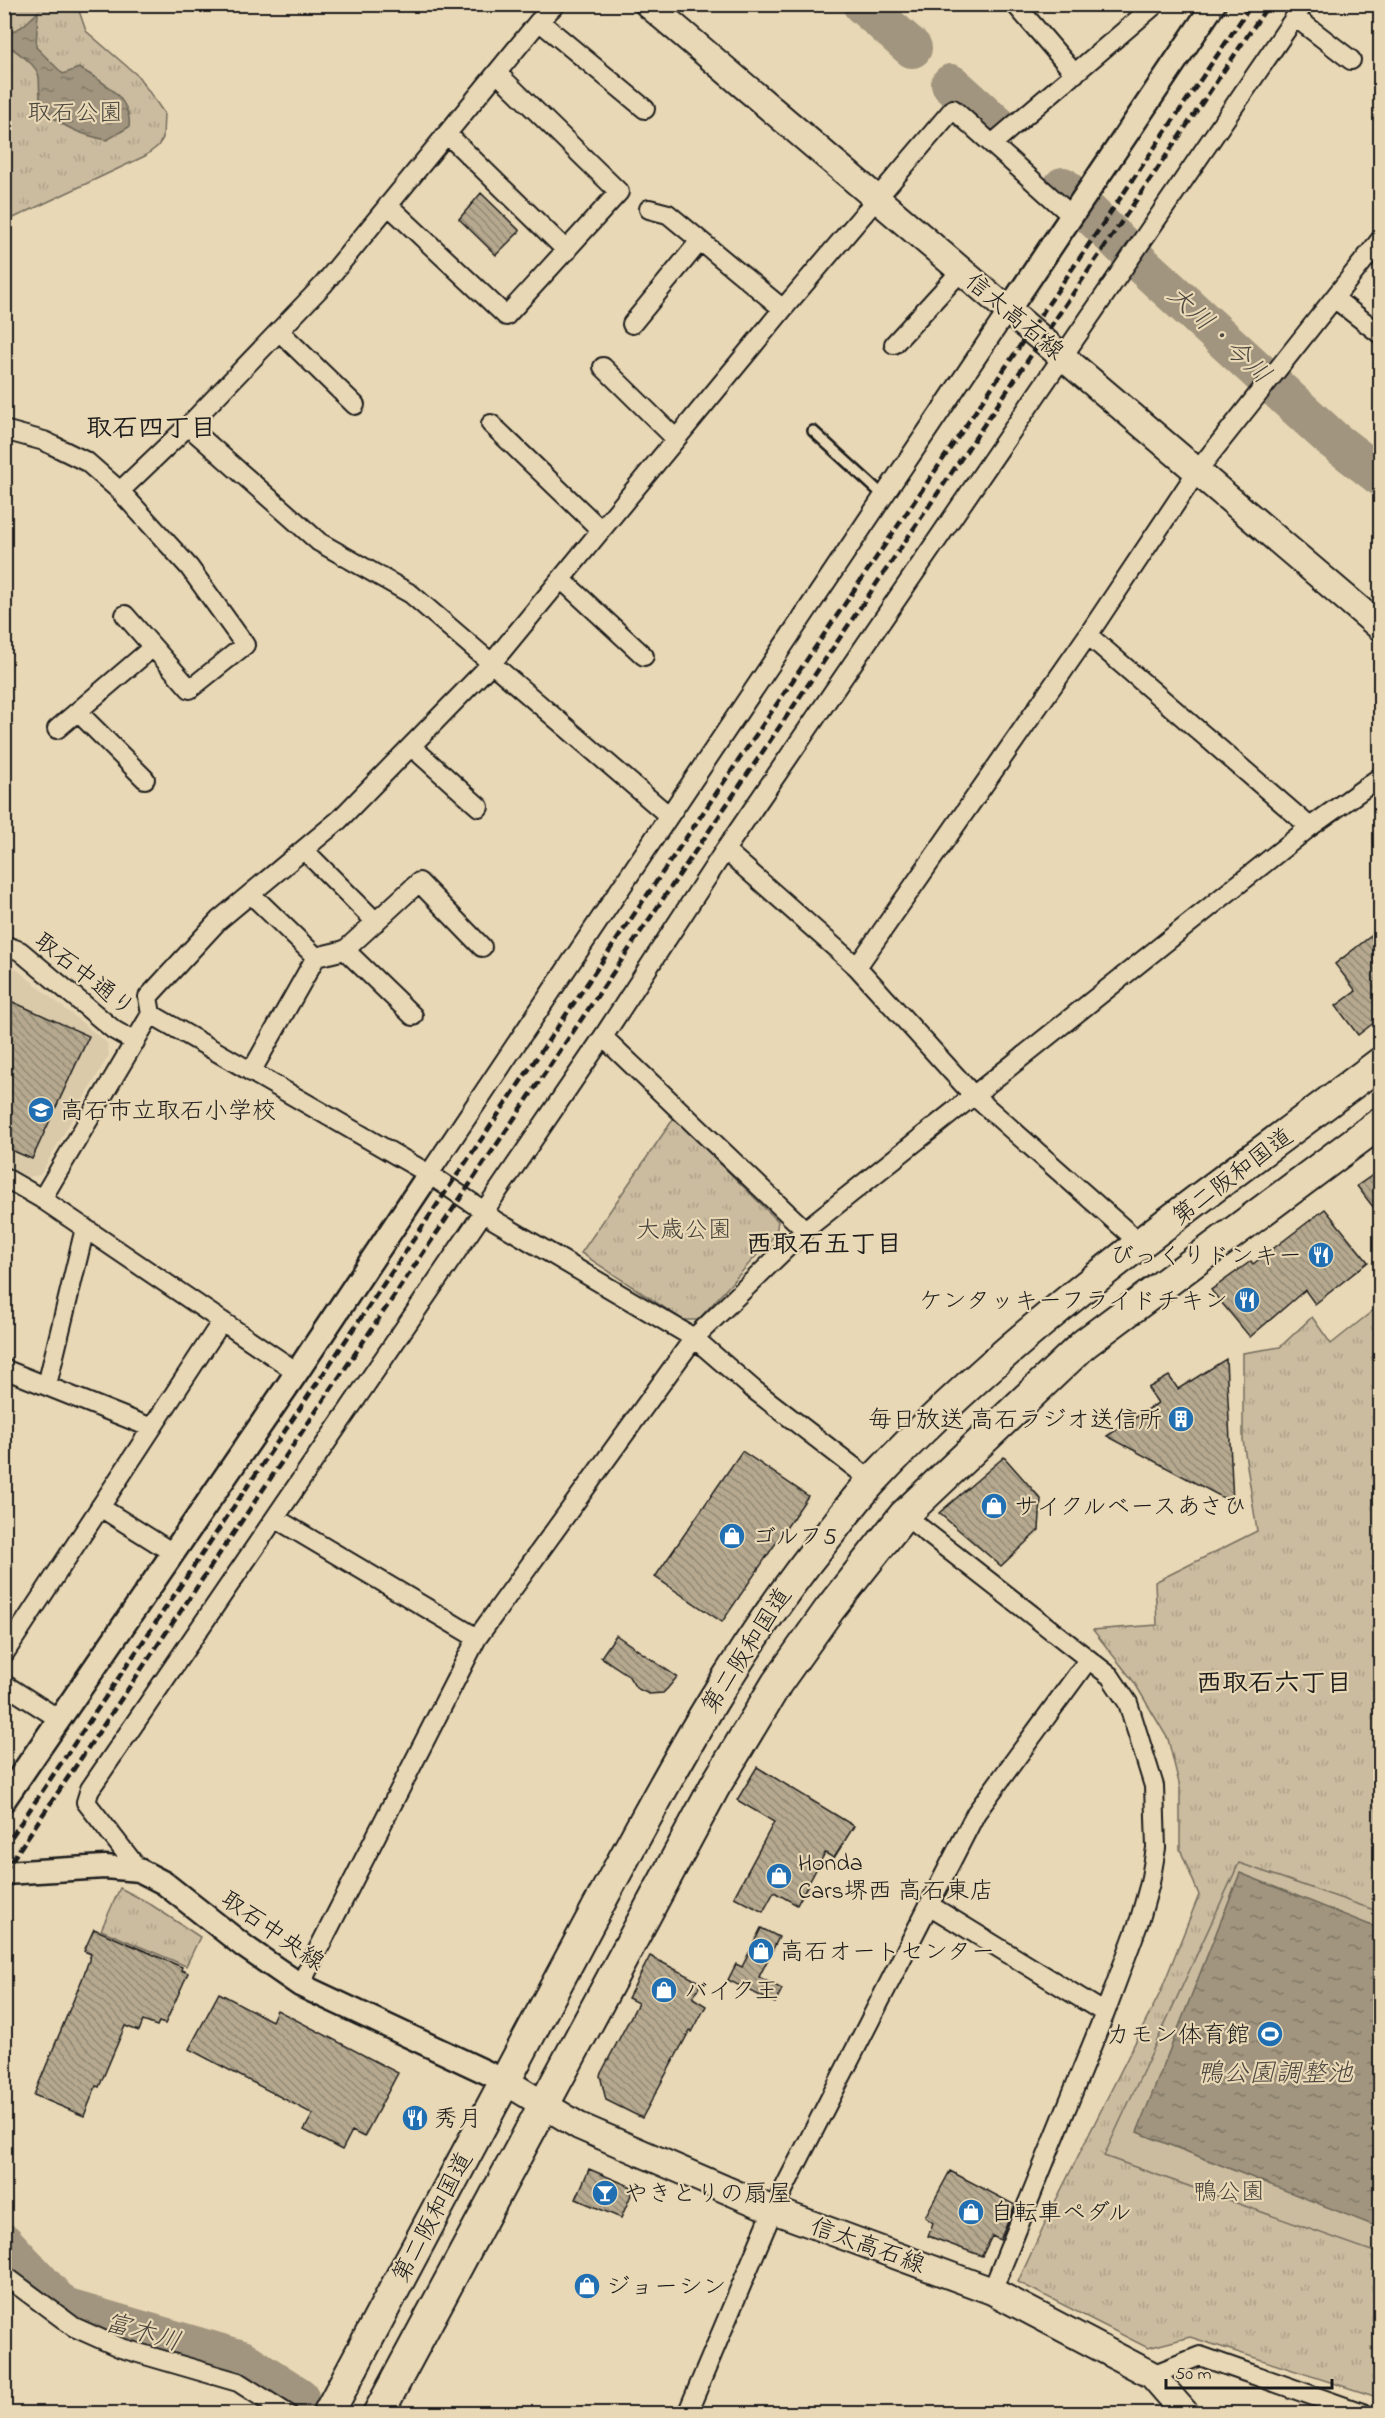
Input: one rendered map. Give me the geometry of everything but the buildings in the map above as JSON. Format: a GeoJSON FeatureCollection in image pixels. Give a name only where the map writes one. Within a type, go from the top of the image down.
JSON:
{"type":"FeatureCollection","features":[{"type":"Feature","properties":{"kind":"highway","name":"第二阪和国道"},"geometry":{"type":"LineString","coordinates":[[328,2414],[674,1765],[739,1656],[792,1579],[872,1481],[940,1413],[1032,1330],[1141,1244],[1380,1063]]}},
{"type":"Feature","properties":{"kind":"highway","name":"第二阪和国道"},"geometry":{"type":"LineString","coordinates":[[378,2414],[715,1786],[777,1683],[829,1610],[904,1515],[1084,1344],[1380,1123]]}},
{"type":"Feature","properties":{"kind":"main road","name":"信太高石線"},"geometry":{"type":"LineString","coordinates":[[648,4],[1380,627]]}},
{"type":"Feature","properties":{"kind":"main road","name":"信太高石線"},"geometry":{"type":"LineString","coordinates":[[505,2081],[579,2126],[773,2210],[992,2291],[1152,2375],[1186,2414]]}},
{"type":"Feature","properties":{"kind":"street"},"geometry":{"type":"LineString","coordinates":[[120,491],[188,426],[323,285],[556,4]]}},
{"type":"Feature","properties":{"kind":"street"},"geometry":{"type":"LineString","coordinates":[[992,144],[1156,4]]}},
{"type":"Feature","properties":{"kind":"street"},"geometry":{"type":"LineString","coordinates":[[4,1800],[297,1372],[668,815],[1214,4]]}},
{"type":"Feature","properties":{"kind":"street"},"geometry":{"type":"LineString","coordinates":[[1017,5],[1075,74]]}},
{"type":"Feature","properties":{"kind":"street"},"geometry":{"type":"LineString","coordinates":[[139,1870],[86,1802],[90,1789],[603,1037],[725,850],[1299,11],[1351,60]]}},
{"type":"Feature","properties":{"kind":"street"},"geometry":{"type":"LineString","coordinates":[[540,21],[645,109]]}},
{"type":"Feature","properties":{"kind":"street"},"geometry":{"type":"LineString","coordinates":[[388,205],[506,316],[619,192],[497,73]]}},
{"type":"Feature","properties":{"kind":"street"},"geometry":{"type":"LineString","coordinates":[[42,1199],[151,1014],[148,997],[219,920],[339,820],[491,664],[876,197],[953,109],[1072,216]]}},
{"type":"Feature","properties":{"kind":"street"},"geometry":{"type":"LineString","coordinates":[[447,134],[567,251]]}},
{"type":"Feature","properties":{"kind":"street"},"geometry":{"type":"LineString","coordinates":[[649,209],[668,214],[783,309]]}},
{"type":"Feature","properties":{"kind":"street"},"geometry":{"type":"LineString","coordinates":[[857,967],[1089,635],[1198,470],[1380,240]]}},
{"type":"Feature","properties":{"kind":"street"},"geometry":{"type":"LineString","coordinates":[[632,324],[700,241]]}},
{"type":"Feature","properties":{"kind":"street"},"geometry":{"type":"LineString","coordinates":[[894,344],[961,271]]}},
{"type":"Feature","properties":{"kind":"street"},"geometry":{"type":"LineString","coordinates":[[1334,298],[1380,334]]}},
{"type":"Feature","properties":{"kind":"street"},"geometry":{"type":"LineString","coordinates":[[279,331],[355,405]]}},
{"type":"Feature","properties":{"kind":"street"},"geometry":{"type":"LineString","coordinates":[[603,367],[675,439]]}},
{"type":"Feature","properties":{"kind":"street"},"geometry":{"type":"LineString","coordinates":[[491,424],[601,530]]}},
{"type":"Feature","properties":{"kind":"street"},"geometry":{"type":"LineString","coordinates":[[188,426],[319,542],[411,594],[668,815]]}},
{"type":"Feature","properties":{"kind":"street"},"geometry":{"type":"LineString","coordinates":[[4,430],[44,441],[87,462],[120,491],[189,567],[245,645],[190,689],[125,615]]}},
{"type":"Feature","properties":{"kind":"street"},"geometry":{"type":"LineString","coordinates":[[561,579],[644,656]]}},
{"type":"Feature","properties":{"kind":"street"},"geometry":{"type":"LineString","coordinates":[[1089,635],[1310,827]]}},
{"type":"Feature","properties":{"kind":"street"},"geometry":{"type":"LineString","coordinates":[[57,729],[153,647]]}},
{"type":"Feature","properties":{"kind":"street"},"geometry":{"type":"LineString","coordinates":[[78,712],[145,779]]}},
{"type":"Feature","properties":{"kind":"street"},"geometry":{"type":"LineString","coordinates":[[411,746],[479,807]]}},
{"type":"Feature","properties":{"kind":"street"},"geometry":{"type":"LineString","coordinates":[[300,1985],[477,1638],[694,1338],[804,1230],[1310,827],[1380,777]]}},
{"type":"Feature","properties":{"kind":"street"},"geometry":{"type":"LineString","coordinates":[[304,849],[376,922]]}},
{"type":"Feature","properties":{"kind":"street"},"geometry":{"type":"LineString","coordinates":[[725,850],[857,967],[973,1095],[1141,1244]]}},
{"type":"Feature","properties":{"kind":"street"},"geometry":{"type":"LineString","coordinates":[[251,1072],[316,957],[345,950],[419,882],[482,947]]}},
{"type":"Feature","properties":{"kind":"street"},"geometry":{"type":"LineString","coordinates":[[251,894],[316,957]]}},
{"type":"Feature","properties":{"kind":"street","name":"取石中通り"},"geometry":{"type":"LineString","coordinates":[[4,945],[20,951],[114,1030],[135,1042]]}},
{"type":"Feature","properties":{"kind":"street"},"geometry":{"type":"LineString","coordinates":[[345,950],[413,1016]]}},
{"type":"Feature","properties":{"kind":"street"},"geometry":{"type":"LineString","coordinates":[[151,1014],[429,1174],[494,1220],[694,1338],[763,1396],[872,1481]]}},
{"type":"Feature","properties":{"kind":"street"},"geometry":{"type":"LineString","coordinates":[[603,1037],[804,1230]]}},
{"type":"Feature","properties":{"kind":"street"},"geometry":{"type":"LineString","coordinates":[[4,1177],[42,1199],[297,1372]]}},
{"type":"Feature","properties":{"kind":"street"},"geometry":{"type":"LineString","coordinates":[[47,1385],[85,1228]]}},
{"type":"Feature","properties":{"kind":"street"},"geometry":{"type":"LineString","coordinates":[[4,1654],[222,1321]]}},
{"type":"Feature","properties":{"kind":"street"},"geometry":{"type":"LineString","coordinates":[[4,1369],[152,1428]]}},
{"type":"Feature","properties":{"kind":"street"},"geometry":{"type":"LineString","coordinates":[[100,1507],[173,1553]]}},
{"type":"Feature","properties":{"kind":"street"},"geometry":{"type":"LineString","coordinates":[[904,1515],[1110,1676],[1128,1703],[1154,1786],[1156,1848],[1150,1883],[1140,1919],[1105,2013],[992,2291]]}},
{"type":"Feature","properties":{"kind":"street"},"geometry":{"type":"LineString","coordinates":[[275,1518],[477,1638]]}},
{"type":"Feature","properties":{"kind":"street"},"geometry":{"type":"LineString","coordinates":[[687,2414],[773,2210],[976,1813],[1089,1660]]}},
{"type":"Feature","properties":{"kind":"street"},"geometry":{"type":"LineString","coordinates":[[4,1684],[59,1719]]}},
{"type":"Feature","properties":{"kind":"street","name":"取石中央線"},"geometry":{"type":"LineString","coordinates":[[4,1873],[105,1867],[139,1870],[164,1883],[245,1947],[300,1985],[505,2081]]}},
{"type":"Feature","properties":{"kind":"street"},"geometry":{"type":"LineString","coordinates":[[929,1905],[1105,2013]]}},
{"type":"Feature","properties":{"kind":"street"},"geometry":{"type":"LineString","coordinates":[[4,2276],[74,2327],[121,2348],[238,2382],[280,2411]]}},
{"type":"Feature","properties":{"kind":"street"},"geometry":{"type":"LineString","coordinates":[[1152,2375],[1200,2356],[1365,2414]]}},
{"type":"Feature","properties":{"kind":"lane"},"geometry":{"type":"LineString","coordinates":[[813,431],[884,496]]}},
{"type":"Feature","properties":{"kind":"shaded area","name":"高石市立取石小学校"},"geometry":{"type":"Polygon","coordinates":[[[4,959],[107,1043],[109,1055],[40,1175],[28,1177],[5,1165],[4,959]]]}},
{"type":"Feature","properties":{"kind":"green space","name":"取石公園"},"geometry":{"type":"Polygon","coordinates":[[[4,5],[77,5],[86,31],[138,76],[164,113],[163,138],[158,146],[145,156],[5,222],[4,5]]]}},
{"type":"Feature","properties":{"kind":"green space","name":"大歳公園"},"geometry":{"type":"Polygon","coordinates":[[[674,1118],[778,1221],[776,1234],[698,1320],[683,1320],[581,1253],[674,1118]]]}},
{"type":"Feature","properties":{"kind":"green space","name":"鴨公園"},"geometry":{"type":"Polygon","coordinates":[[[1380,1305],[1380,2398],[1190,2337],[1148,2348],[1018,2282],[1051,2210],[1160,1993],[1199,1895],[1180,1849],[1180,1787],[1168,1739],[1134,1682],[1093,1630],[1157,1625],[1155,1582],[1257,1531],[1243,1440],[1243,1353],[1280,1347],[1312,1317],[1331,1344],[1380,1305]]]}},
{"type":"Feature","properties":{"kind":"green space","name":"鴨公園調整池"},"geometry":{"type":"Polygon","coordinates":[[[1239,1863],[1380,1912],[1380,2254],[1104,2156],[1239,1863]]]}},
{"type":"Feature","properties":{"kind":"green space"},"geometry":{"type":"Polygon","coordinates":[[[120,1888],[147,1902],[200,1937],[186,1966],[101,1930],[120,1888]]]}},
{"type":"Feature","properties":{"kind":"water"},"geometry":{"type":"Polygon","coordinates":[[[38,12],[36,47],[63,74],[79,68],[106,85],[121,99],[126,108],[129,127],[107,140],[72,129],[48,113],[40,99],[39,78],[35,68],[5,44],[5,36],[23,26],[38,12]]]}},
{"type":"Feature","properties":{"kind":"water","name":"鴨公園調整池"},"geometry":{"type":"Polygon","coordinates":[[[1240,1873],[1380,1929],[1380,2228],[1137,2132],[1240,1873]]]}},
{"type":"Feature","properties":{"kind":"waterway","name":"大川・今川"},"geometry":{"type":"LineString","coordinates":[[862,4],[912,48]]}},
{"type":"Feature","properties":{"kind":"waterway","name":"大川・今川"},"geometry":{"type":"LineString","coordinates":[[951,84],[999,127]]}},
{"type":"Feature","properties":{"kind":"waterway","name":"大川・今川"},"geometry":{"type":"LineString","coordinates":[[1063,187],[1140,263],[1332,439],[1380,476]]}},
{"type":"Feature","properties":{"kind":"waterway","name":"富木川"},"geometry":{"type":"LineString","coordinates":[[4,2243],[64,2308],[242,2360],[299,2397]]}},
{"type":"Feature","properties":{"kind":"railway"},"geometry":{"type":"LineString","coordinates":[[4,1848],[449,1187],[1252,4]]}},
{"type":"Feature","properties":{"kind":"railway"},"geometry":{"type":"LineString","coordinates":[[4,1872],[1269,4]]}},
{"type":"Feature","properties":{"kind":"place","name":"高石市立取石小学校"},"geometry":{"type":"Point","coordinates":[41,1110]}},
{"type":"Feature","properties":{"kind":"place","name":"びっくりドンキー"},"geometry":{"type":"Point","coordinates":[1321,1255]}},
{"type":"Feature","properties":{"kind":"place","name":"ケンタッキーフライドチキン"},"geometry":{"type":"Point","coordinates":[1247,1300]}},
{"type":"Feature","properties":{"kind":"place","name":"毎日放送 高石ラジオ送信所"},"geometry":{"type":"Point","coordinates":[1181,1419]}},
{"type":"Feature","properties":{"kind":"place","name":"サイクルベースあさひ"},"geometry":{"type":"Point","coordinates":[994,1506]}},
{"type":"Feature","properties":{"kind":"place","name":"ゴルフ5"},"geometry":{"type":"Point","coordinates":[732,1536]}},
{"type":"Feature","properties":{"kind":"place","name":"Honda Cars堺西 高石東店"},"geometry":{"type":"Point","coordinates":[779,1876]}},
{"type":"Feature","properties":{"kind":"place","name":"高石オートセンター"},"geometry":{"type":"Point","coordinates":[761,1951]}},
{"type":"Feature","properties":{"kind":"place","name":"バイク王"},"geometry":{"type":"Point","coordinates":[664,1990]}},
{"type":"Feature","properties":{"kind":"place","name":"カモン体育館"},"geometry":{"type":"Point","coordinates":[1270,2034]}},
{"type":"Feature","properties":{"kind":"place","name":"秀月"},"geometry":{"type":"Point","coordinates":[415,2118]}},
{"type":"Feature","properties":{"kind":"place","name":"やきとりの扇屋"},"geometry":{"type":"Point","coordinates":[605,2193]}},
{"type":"Feature","properties":{"kind":"place","name":"自転車ペダル"},"geometry":{"type":"Point","coordinates":[971,2212]}},
{"type":"Feature","properties":{"kind":"place","name":"ジョーシン"},"geometry":{"type":"Point","coordinates":[587,2286]}},
{"type":"Feature","properties":{"kind":"district","name":"取石四丁目"},"geometry":{"type":"Point","coordinates":[151,427]}},
{"type":"Feature","properties":{"kind":"district","name":"西取石五丁目"},"geometry":{"type":"Point","coordinates":[824,1243]}},
{"type":"Feature","properties":{"kind":"district","name":"西取石六丁目"},"geometry":{"type":"Point","coordinates":[1274,1682]}}]}
